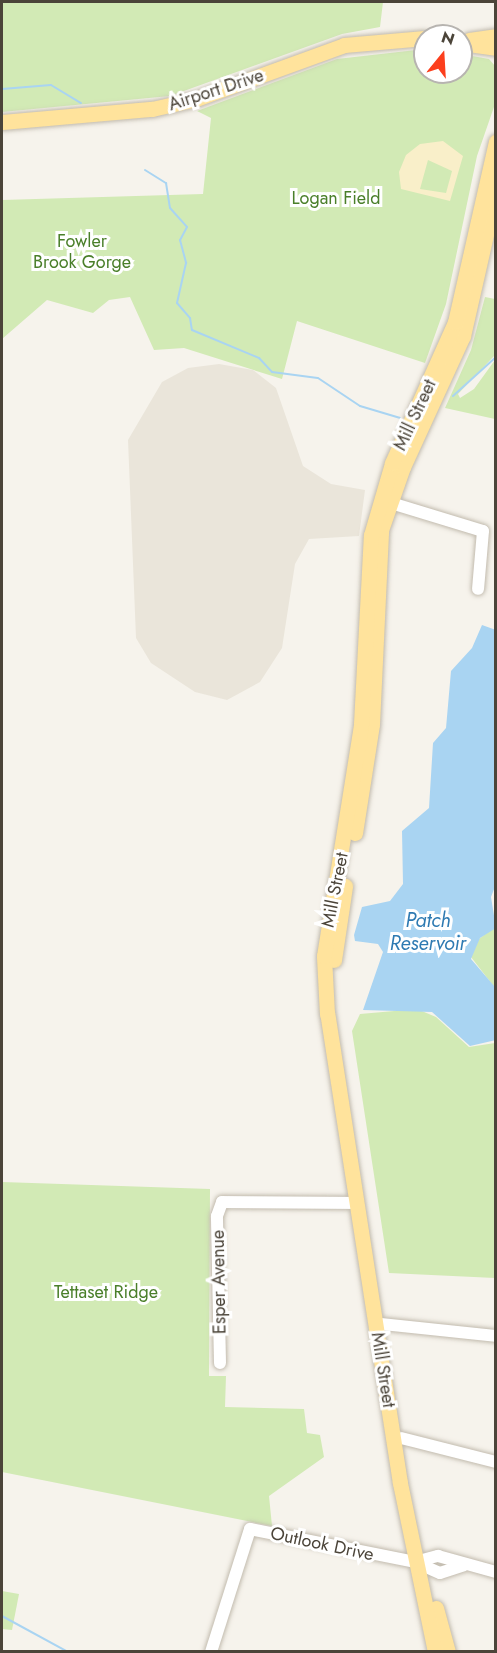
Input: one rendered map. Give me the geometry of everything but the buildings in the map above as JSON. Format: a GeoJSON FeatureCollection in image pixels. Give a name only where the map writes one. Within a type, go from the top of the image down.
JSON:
{"type":"FeatureCollection","features":[{"type":"Feature","properties":{"kind":"main road"},"geometry":{"type":"LineString","coordinates":[[473,40],[495,36]]}},
{"type":"Feature","properties":{"kind":"main road","name":"Airport Drive"},"geometry":{"type":"LineString","coordinates":[[2,122],[152,110],[344,45],[413,39]]}},
{"type":"Feature","properties":{"kind":"main road"},"geometry":{"type":"LineString","coordinates":[[473,45],[491,50]]}},
{"type":"Feature","properties":{"kind":"main road","name":"Mill Street"},"geometry":{"type":"LineString","coordinates":[[435,1652],[382,1324],[334,996],[338,897],[361,724],[371,535],[392,463],[455,322],[495,142]]}},
{"type":"Feature","properties":{"kind":"main road","name":"Mill Street"},"geometry":{"type":"LineString","coordinates":[[448,1652],[421,1562],[356,1203],[325,994],[326,934],[338,897],[372,724],[377,566],[391,502],[460,345],[495,191]]}},
{"type":"Feature","properties":{"kind":"street"},"geometry":{"type":"LineString","coordinates":[[391,502],[483,531],[478,590]]}},
{"type":"Feature","properties":{"kind":"street","name":"Esper Avenue"},"geometry":{"type":"LineString","coordinates":[[220,1363],[217,1216],[222,1202],[356,1203]]}},
{"type":"Feature","properties":{"kind":"street"},"geometry":{"type":"LineString","coordinates":[[382,1324],[495,1336]]}},
{"type":"Feature","properties":{"kind":"street"},"geometry":{"type":"LineString","coordinates":[[401,1438],[495,1461]]}},
{"type":"Feature","properties":{"kind":"street","name":"Outlook Drive"},"geometry":{"type":"LineString","coordinates":[[211,1652],[250,1529],[421,1562]]}},
{"type":"Feature","properties":{"kind":"street"},"geometry":{"type":"LineString","coordinates":[[421,1562],[440,1573],[464,1565],[495,1572]]}},
{"type":"Feature","properties":{"kind":"shaded area"},"geometry":{"type":"Polygon","coordinates":[[[219,364],[253,370],[276,388],[303,466],[331,484],[365,490],[359,536],[309,539],[295,564],[282,648],[260,682],[227,700],[195,692],[151,663],[136,638],[128,440],[162,382],[188,368],[219,364]]]}},
{"type":"Feature","properties":{"kind":"green space"},"geometry":{"type":"Polygon","coordinates":[[[2,2],[383,2],[380,27],[342,34],[170,96],[2,112],[2,2]]]}},
{"type":"Feature","properties":{"kind":"green space","name":"Logan Field"},"geometry":{"type":"Polygon","coordinates":[[[413,50],[413,84],[473,84],[473,56],[489,59],[495,66],[495,104],[477,156],[446,304],[425,363],[297,321],[282,379],[184,348],[154,350],[130,297],[109,300],[93,313],[47,300],[2,339],[2,200],[203,194],[211,118],[197,111],[337,59],[413,50]]]}},
{"type":"Feature","properties":{"kind":"green space"},"geometry":{"type":"Polygon","coordinates":[[[485,297],[495,299],[495,355],[458,394],[460,398],[474,389],[495,360],[495,419],[445,408],[471,350],[485,297]]]}},
{"type":"Feature","properties":{"kind":"green space"},"geometry":{"type":"Polygon","coordinates":[[[495,890],[495,988],[471,957],[479,939],[493,928],[495,890]]]}},
{"type":"Feature","properties":{"kind":"green space"},"geometry":{"type":"Polygon","coordinates":[[[417,1009],[436,1017],[469,1047],[495,1043],[495,1278],[389,1273],[352,1031],[360,1014],[417,1009]]]}},
{"type":"Feature","properties":{"kind":"green space","name":"Tettaset Ridge"},"geometry":{"type":"Polygon","coordinates":[[[2,1182],[210,1189],[209,1376],[226,1376],[225,1407],[304,1409],[307,1433],[320,1435],[324,1457],[269,1496],[272,1526],[2,1472],[2,1182]]]}},
{"type":"Feature","properties":{"kind":"green space"},"geometry":{"type":"Polygon","coordinates":[[[2,1591],[19,1594],[12,1630],[2,1629],[2,1591]]]}},
{"type":"Feature","properties":{"kind":"sand"},"geometry":{"type":"Polygon","coordinates":[[[443,141],[463,156],[450,201],[401,189],[399,172],[406,155],[420,144],[443,141]],[[428,160],[420,189],[446,193],[452,171],[428,160]]]}},
{"type":"Feature","properties":{"kind":"water","name":"Patch Reservoir"},"geometry":{"type":"Polygon","coordinates":[[[482,625],[496,630],[496,884],[491,897],[496,928],[480,938],[471,959],[495,987],[496,1040],[470,1046],[432,1012],[363,1010],[383,952],[378,944],[355,941],[354,935],[362,907],[390,901],[403,884],[402,831],[429,808],[433,743],[446,728],[451,671],[472,648],[482,625]]]}},
{"type":"Feature","properties":{"kind":"waterway"},"geometry":{"type":"LineString","coordinates":[[2,89],[51,85],[81,103]]}},
{"type":"Feature","properties":{"kind":"waterway"},"geometry":{"type":"LineString","coordinates":[[145,170],[166,183],[170,208],[187,227],[180,240],[186,263],[177,303],[190,318],[192,330],[259,358],[272,372],[318,378],[360,406],[400,418]]}},
{"type":"Feature","properties":{"kind":"waterway"},"geometry":{"type":"LineString","coordinates":[[453,396],[496,357]]}},
{"type":"Feature","properties":{"kind":"waterway"},"geometry":{"type":"LineString","coordinates":[[2,1616],[68,1652]]}},
{"type":"Feature","properties":{"kind":"park label","name":"Fowler Brook Gorge"},"geometry":{"type":"Point","coordinates":[82,252]}}]}
